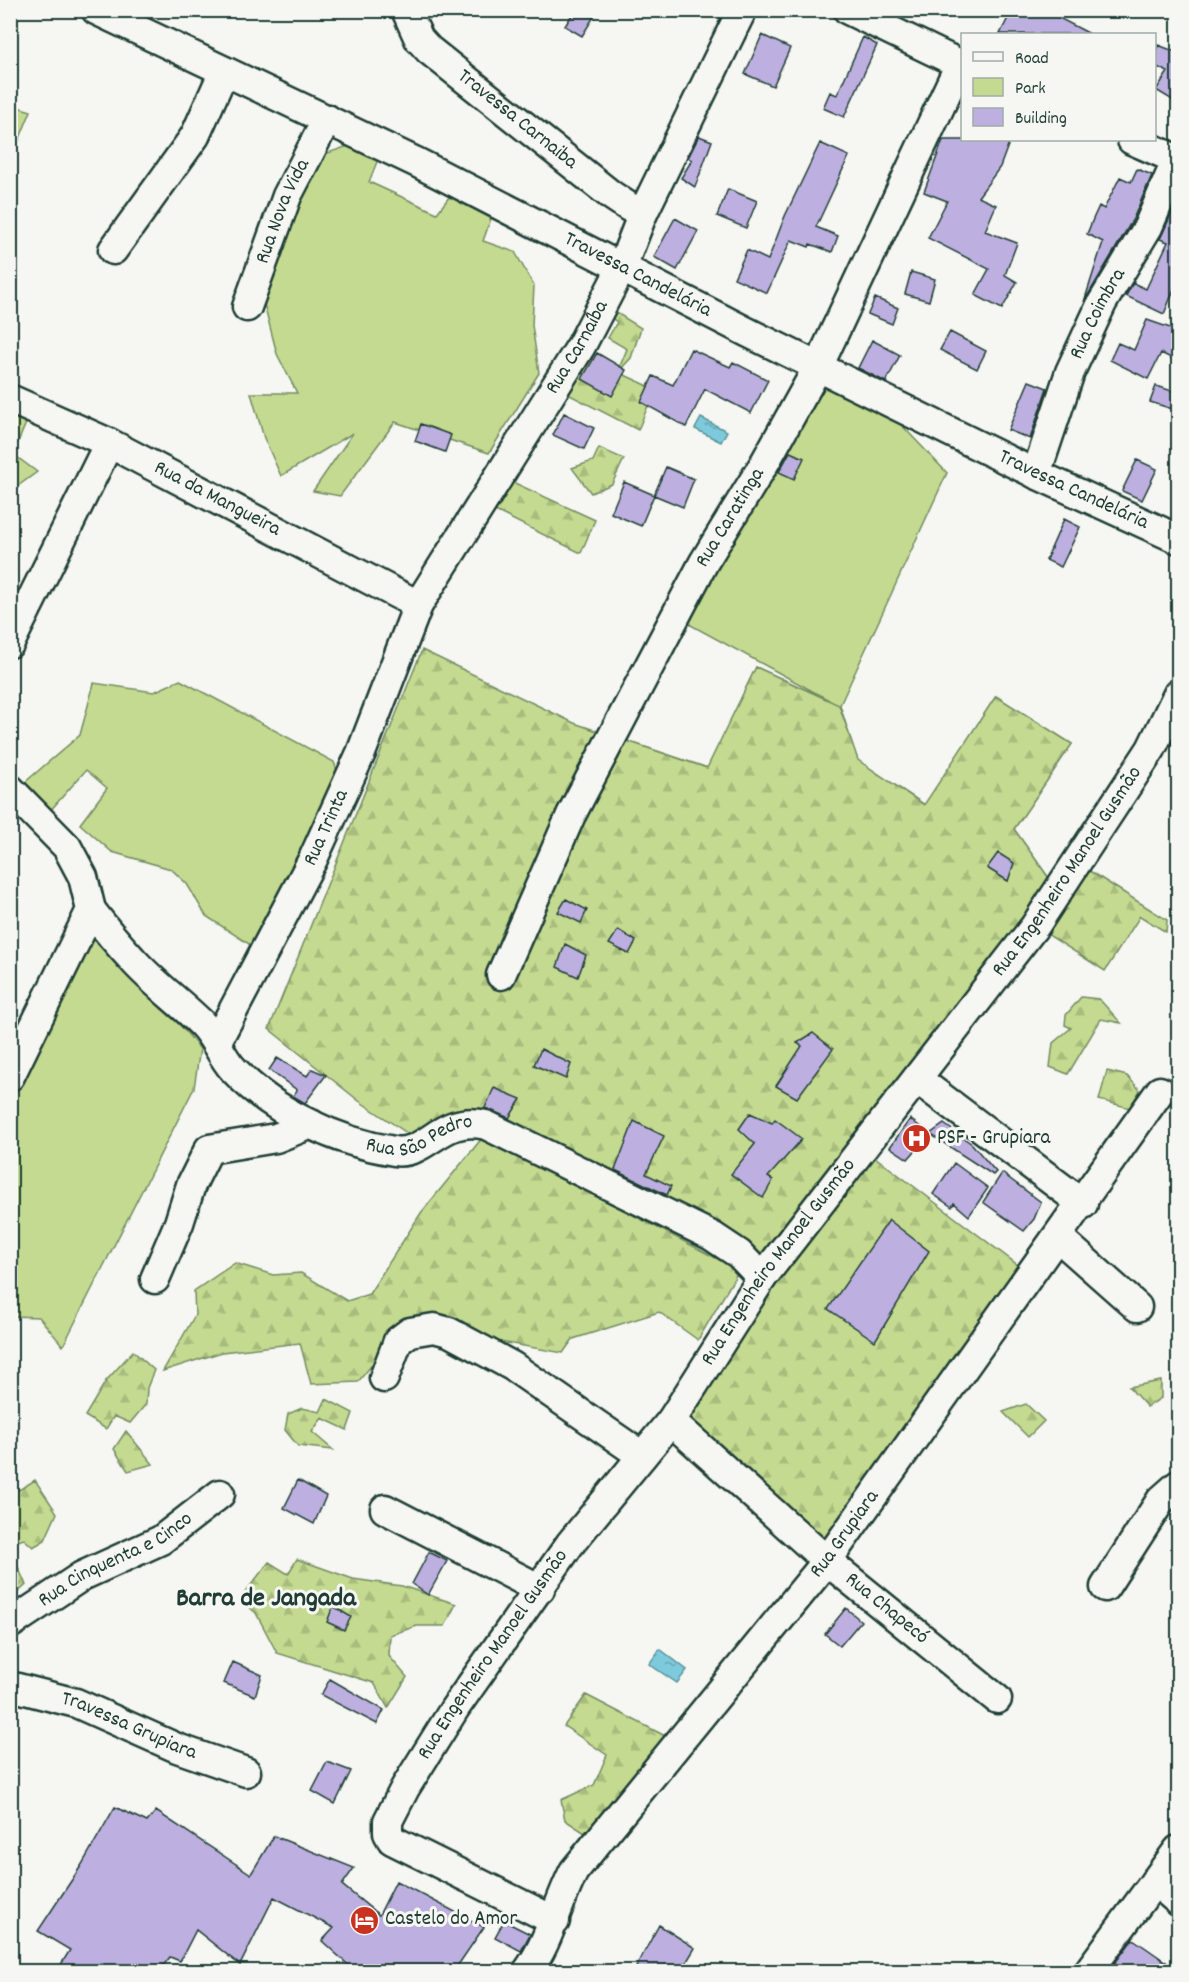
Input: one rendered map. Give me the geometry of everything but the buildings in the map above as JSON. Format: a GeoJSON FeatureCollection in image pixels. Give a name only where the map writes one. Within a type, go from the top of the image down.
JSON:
{"type":"FeatureCollection","features":[{"type":"Feature","properties":{"kind":"street","name":"Travessa Candelária"},"geometry":{"type":"LineString","coordinates":[[96,10],[327,119],[818,367],[1036,474],[1179,539]]}},
{"type":"Feature","properties":{"kind":"street","name":"Travessa Carnaiba"},"geometry":{"type":"LineString","coordinates":[[406,10],[419,39],[429,50],[611,195],[643,213]]}},
{"type":"Feature","properties":{"kind":"street","name":"Rua Carnaíba"},"geometry":{"type":"LineString","coordinates":[[418,605],[581,346],[622,267],[643,213],[742,10]]}},
{"type":"Feature","properties":{"kind":"street"},"geometry":{"type":"LineString","coordinates":[[848,10],[961,64]]}},
{"type":"Feature","properties":{"kind":"street","name":"Rua Caratinga"},"geometry":{"type":"LineString","coordinates":[[501,975],[571,815],[704,562],[764,464],[818,367],[961,66]]}},
{"type":"Feature","properties":{"kind":"street"},"geometry":{"type":"LineString","coordinates":[[113,250],[195,136],[224,71]]}},
{"type":"Feature","properties":{"kind":"street","name":"Rua Nova Vida"},"geometry":{"type":"LineString","coordinates":[[247,307],[287,196],[327,119]]}},
{"type":"Feature","properties":{"kind":"street"},"geometry":{"type":"LineString","coordinates":[[1134,141],[1178,160]]}},
{"type":"Feature","properties":{"kind":"street","name":"Rua Coimbra"},"geometry":{"type":"LineString","coordinates":[[1036,474],[1070,372],[1102,303],[1148,227],[1178,160]]}},
{"type":"Feature","properties":{"kind":"street","name":"Rua da Mangueira"},"geometry":{"type":"LineString","coordinates":[[10,399],[109,444],[418,605]]}},
{"type":"Feature","properties":{"kind":"street"},"geometry":{"type":"LineString","coordinates":[[10,644],[109,444]]}},
{"type":"Feature","properties":{"kind":"street","name":"Rua Trinta"},"geometry":{"type":"LineString","coordinates":[[216,1043],[313,859],[361,753],[418,605]]}},
{"type":"Feature","properties":{"kind":"street","name":"Rua Engenheiro Manoel Gusmão"},"geometry":{"type":"LineString","coordinates":[[555,1922],[398,1843],[388,1833],[388,1821],[455,1707],[570,1544],[671,1421],[762,1278],[1035,926],[1151,749],[1179,694]]}},
{"type":"Feature","properties":{"kind":"street"},"geometry":{"type":"LineString","coordinates":[[10,789],[67,847],[83,877],[91,910],[10,1076]]}},
{"type":"Feature","properties":{"kind":"street","name":"Rua São Pedro"},"geometry":{"type":"LineString","coordinates":[[91,910],[133,960],[205,1027],[234,1070],[275,1104],[311,1124],[375,1147],[405,1152],[413,1150],[446,1128],[461,1123],[486,1125],[712,1236],[739,1254],[762,1278]]}},
{"type":"Feature","properties":{"kind":"street"},"geometry":{"type":"LineString","coordinates":[[916,1079],[1083,1204]]}},
{"type":"Feature","properties":{"kind":"street","name":"Rua Grupiara"},"geometry":{"type":"LineString","coordinates":[[530,1970],[555,1922],[564,1892],[574,1871],[826,1561],[1083,1204],[1160,1091]]}},
{"type":"Feature","properties":{"kind":"street"},"geometry":{"type":"LineString","coordinates":[[155,1279],[179,1223],[191,1185],[209,1149],[276,1138],[311,1124]]}},
{"type":"Feature","properties":{"kind":"street"},"geometry":{"type":"LineString","coordinates":[[1058,1237],[1137,1307]]}},
{"type":"Feature","properties":{"kind":"street"},"geometry":{"type":"LineString","coordinates":[[384,1377],[398,1341],[410,1332],[434,1328],[449,1332],[512,1366],[642,1456]]}},
{"type":"Feature","properties":{"kind":"street","name":"Rua Chapecó"},"geometry":{"type":"LineString","coordinates":[[671,1421],[826,1561],[997,1699]]}},
{"type":"Feature","properties":{"kind":"street"},"geometry":{"type":"LineString","coordinates":[[1105,1587],[1161,1500],[1179,1485]]}},
{"type":"Feature","properties":{"kind":"street","name":"Rua Cinquenta e Cinco"},"geometry":{"type":"LineString","coordinates":[[10,1624],[82,1576],[161,1540],[220,1494]]}},
{"type":"Feature","properties":{"kind":"street"},"geometry":{"type":"LineString","coordinates":[[385,1509],[540,1589]]}},
{"type":"Feature","properties":{"kind":"street","name":"Travessa Grupiara"},"geometry":{"type":"LineString","coordinates":[[10,1686],[76,1703],[177,1748],[246,1772]]}},
{"type":"Feature","properties":{"kind":"street"},"geometry":{"type":"LineString","coordinates":[[1088,1971],[1179,1850]]}},
{"type":"Feature","properties":{"kind":"street"},"geometry":{"type":"LineString","coordinates":[[1155,1881],[1179,1901]]}},
{"type":"Feature","properties":{"kind":"green space"},"geometry":{"type":"Polygon","coordinates":[[[10,105],[31,111],[11,160],[10,105]]]}},
{"type":"Feature","properties":{"kind":"green space"},"geometry":{"type":"Polygon","coordinates":[[[357,143],[380,154],[369,182],[437,213],[453,192],[493,213],[483,241],[515,252],[534,286],[532,325],[539,373],[489,453],[395,422],[340,496],[313,491],[353,433],[281,476],[264,438],[251,393],[297,393],[277,354],[261,292],[319,156],[357,143]]]}},
{"type":"Feature","properties":{"kind":"green space"},"geometry":{"type":"Polygon","coordinates":[[[607,307],[641,328],[631,358],[618,372],[655,389],[638,430],[562,391],[584,355],[613,370],[620,366],[627,349],[608,338],[617,322],[604,313],[607,307]]]}},
{"type":"Feature","properties":{"kind":"green space"},"geometry":{"type":"Polygon","coordinates":[[[823,380],[892,415],[947,473],[840,705],[857,760],[925,805],[996,696],[1072,744],[1014,829],[1051,881],[533,960],[636,744],[708,768],[756,667],[829,700],[676,617],[823,380]]]}},
{"type":"Feature","properties":{"kind":"green space"},"geometry":{"type":"Polygon","coordinates":[[[11,407],[29,416],[13,454],[37,472],[11,491],[11,407]]]}},
{"type":"Feature","properties":{"kind":"green space"},"geometry":{"type":"Polygon","coordinates":[[[599,448],[624,459],[612,484],[591,493],[572,468],[593,461],[599,448]]]}},
{"type":"Feature","properties":{"kind":"green space"},"geometry":{"type":"Polygon","coordinates":[[[506,479],[595,520],[581,553],[487,507],[506,479]]]}},
{"type":"Feature","properties":{"kind":"green space"},"geometry":{"type":"Polygon","coordinates":[[[422,650],[574,723],[707,768],[756,667],[839,705],[858,760],[924,805],[996,696],[1072,744],[1014,829],[1051,881],[1001,971],[765,1261],[524,1133],[410,1135],[359,1101],[269,1029],[422,650]]]}},
{"type":"Feature","properties":{"kind":"green space"},"geometry":{"type":"Polygon","coordinates":[[[180,680],[334,762],[340,779],[255,948],[206,916],[187,884],[171,869],[112,852],[80,824],[107,788],[86,770],[48,813],[24,783],[80,735],[94,683],[154,692],[180,680]]]}},
{"type":"Feature","properties":{"kind":"green space"},"geometry":{"type":"Polygon","coordinates":[[[1080,865],[1167,920],[1166,932],[1140,916],[1105,971],[1039,929],[1080,865]]]}},
{"type":"Feature","properties":{"kind":"green space"},"geometry":{"type":"Polygon","coordinates":[[[91,932],[167,1009],[200,1049],[194,1088],[63,1346],[39,1317],[11,1316],[10,1099],[91,932]]]}},
{"type":"Feature","properties":{"kind":"green space"},"geometry":{"type":"Polygon","coordinates":[[[1081,997],[1099,999],[1121,1023],[1101,1019],[1068,1074],[1050,1067],[1053,1043],[1071,1028],[1065,1025],[1066,1015],[1081,997]]]}},
{"type":"Feature","properties":{"kind":"green space"},"geometry":{"type":"Polygon","coordinates":[[[1107,1071],[1127,1076],[1140,1090],[1130,1108],[1099,1100],[1107,1071]]]}},
{"type":"Feature","properties":{"kind":"green space"},"geometry":{"type":"Polygon","coordinates":[[[483,1137],[739,1270],[698,1340],[659,1312],[573,1339],[563,1353],[404,1325],[358,1382],[311,1384],[300,1343],[222,1352],[163,1371],[195,1315],[194,1291],[235,1263],[273,1275],[301,1273],[347,1301],[369,1294],[421,1213],[483,1137]]]}},
{"type":"Feature","properties":{"kind":"green space"},"geometry":{"type":"Polygon","coordinates":[[[871,1154],[1019,1266],[825,1548],[681,1416],[763,1282],[871,1154]]]}},
{"type":"Feature","properties":{"kind":"green space"},"geometry":{"type":"Polygon","coordinates":[[[133,1351],[154,1370],[147,1388],[146,1404],[130,1423],[114,1416],[106,1429],[85,1416],[106,1381],[133,1351]]]}},
{"type":"Feature","properties":{"kind":"green space"},"geometry":{"type":"Polygon","coordinates":[[[1161,1381],[1161,1398],[1147,1407],[1129,1387],[1161,1381]]]}},
{"type":"Feature","properties":{"kind":"green space"},"geometry":{"type":"Polygon","coordinates":[[[326,1399],[353,1413],[347,1430],[322,1418],[312,1432],[333,1450],[298,1446],[285,1430],[288,1414],[302,1408],[320,1412],[326,1399]]]}},
{"type":"Feature","properties":{"kind":"green space"},"geometry":{"type":"Polygon","coordinates":[[[1026,1404],[1044,1421],[1028,1437],[1003,1412],[1026,1404]]]}},
{"type":"Feature","properties":{"kind":"green space"},"geometry":{"type":"Polygon","coordinates":[[[126,1431],[153,1464],[128,1471],[114,1449],[126,1431]]]}},
{"type":"Feature","properties":{"kind":"green space"},"geometry":{"type":"Polygon","coordinates":[[[10,1480],[19,1490],[35,1480],[57,1513],[45,1540],[33,1547],[24,1539],[11,1543],[10,1480]]]}},
{"type":"Feature","properties":{"kind":"green space"},"geometry":{"type":"Polygon","coordinates":[[[11,1551],[26,1585],[10,1599],[11,1551]]]}},
{"type":"Feature","properties":{"kind":"green space"},"geometry":{"type":"Polygon","coordinates":[[[297,1559],[353,1579],[402,1586],[456,1604],[445,1626],[417,1626],[390,1635],[389,1656],[407,1677],[388,1708],[374,1683],[277,1653],[256,1613],[240,1599],[269,1562],[288,1574],[297,1559]]]}},
{"type":"Feature","properties":{"kind":"green space"},"geometry":{"type":"Polygon","coordinates":[[[586,1695],[673,1740],[591,1837],[565,1820],[561,1800],[594,1785],[607,1755],[564,1726],[586,1695]]]}},
{"type":"Feature","properties":{"kind":"water"},"geometry":{"type":"Polygon","coordinates":[[[701,418],[727,431],[721,442],[695,429],[701,418]]]}},
{"type":"Feature","properties":{"kind":"water"},"geometry":{"type":"Polygon","coordinates":[[[660,1649],[687,1670],[677,1683],[649,1664],[660,1649]]]}},
{"type":"Feature","properties":{"kind":"place","name":"PSF - Grupiara"},"geometry":{"type":"Point","coordinates":[916,1139]}},
{"type":"Feature","properties":{"kind":"place","name":"Castelo do Amor"},"geometry":{"type":"Point","coordinates":[364,1920]}},
{"type":"Feature","properties":{"kind":"district","name":"Barra de Jangada"},"geometry":{"type":"Point","coordinates":[266,1599]}}]}
